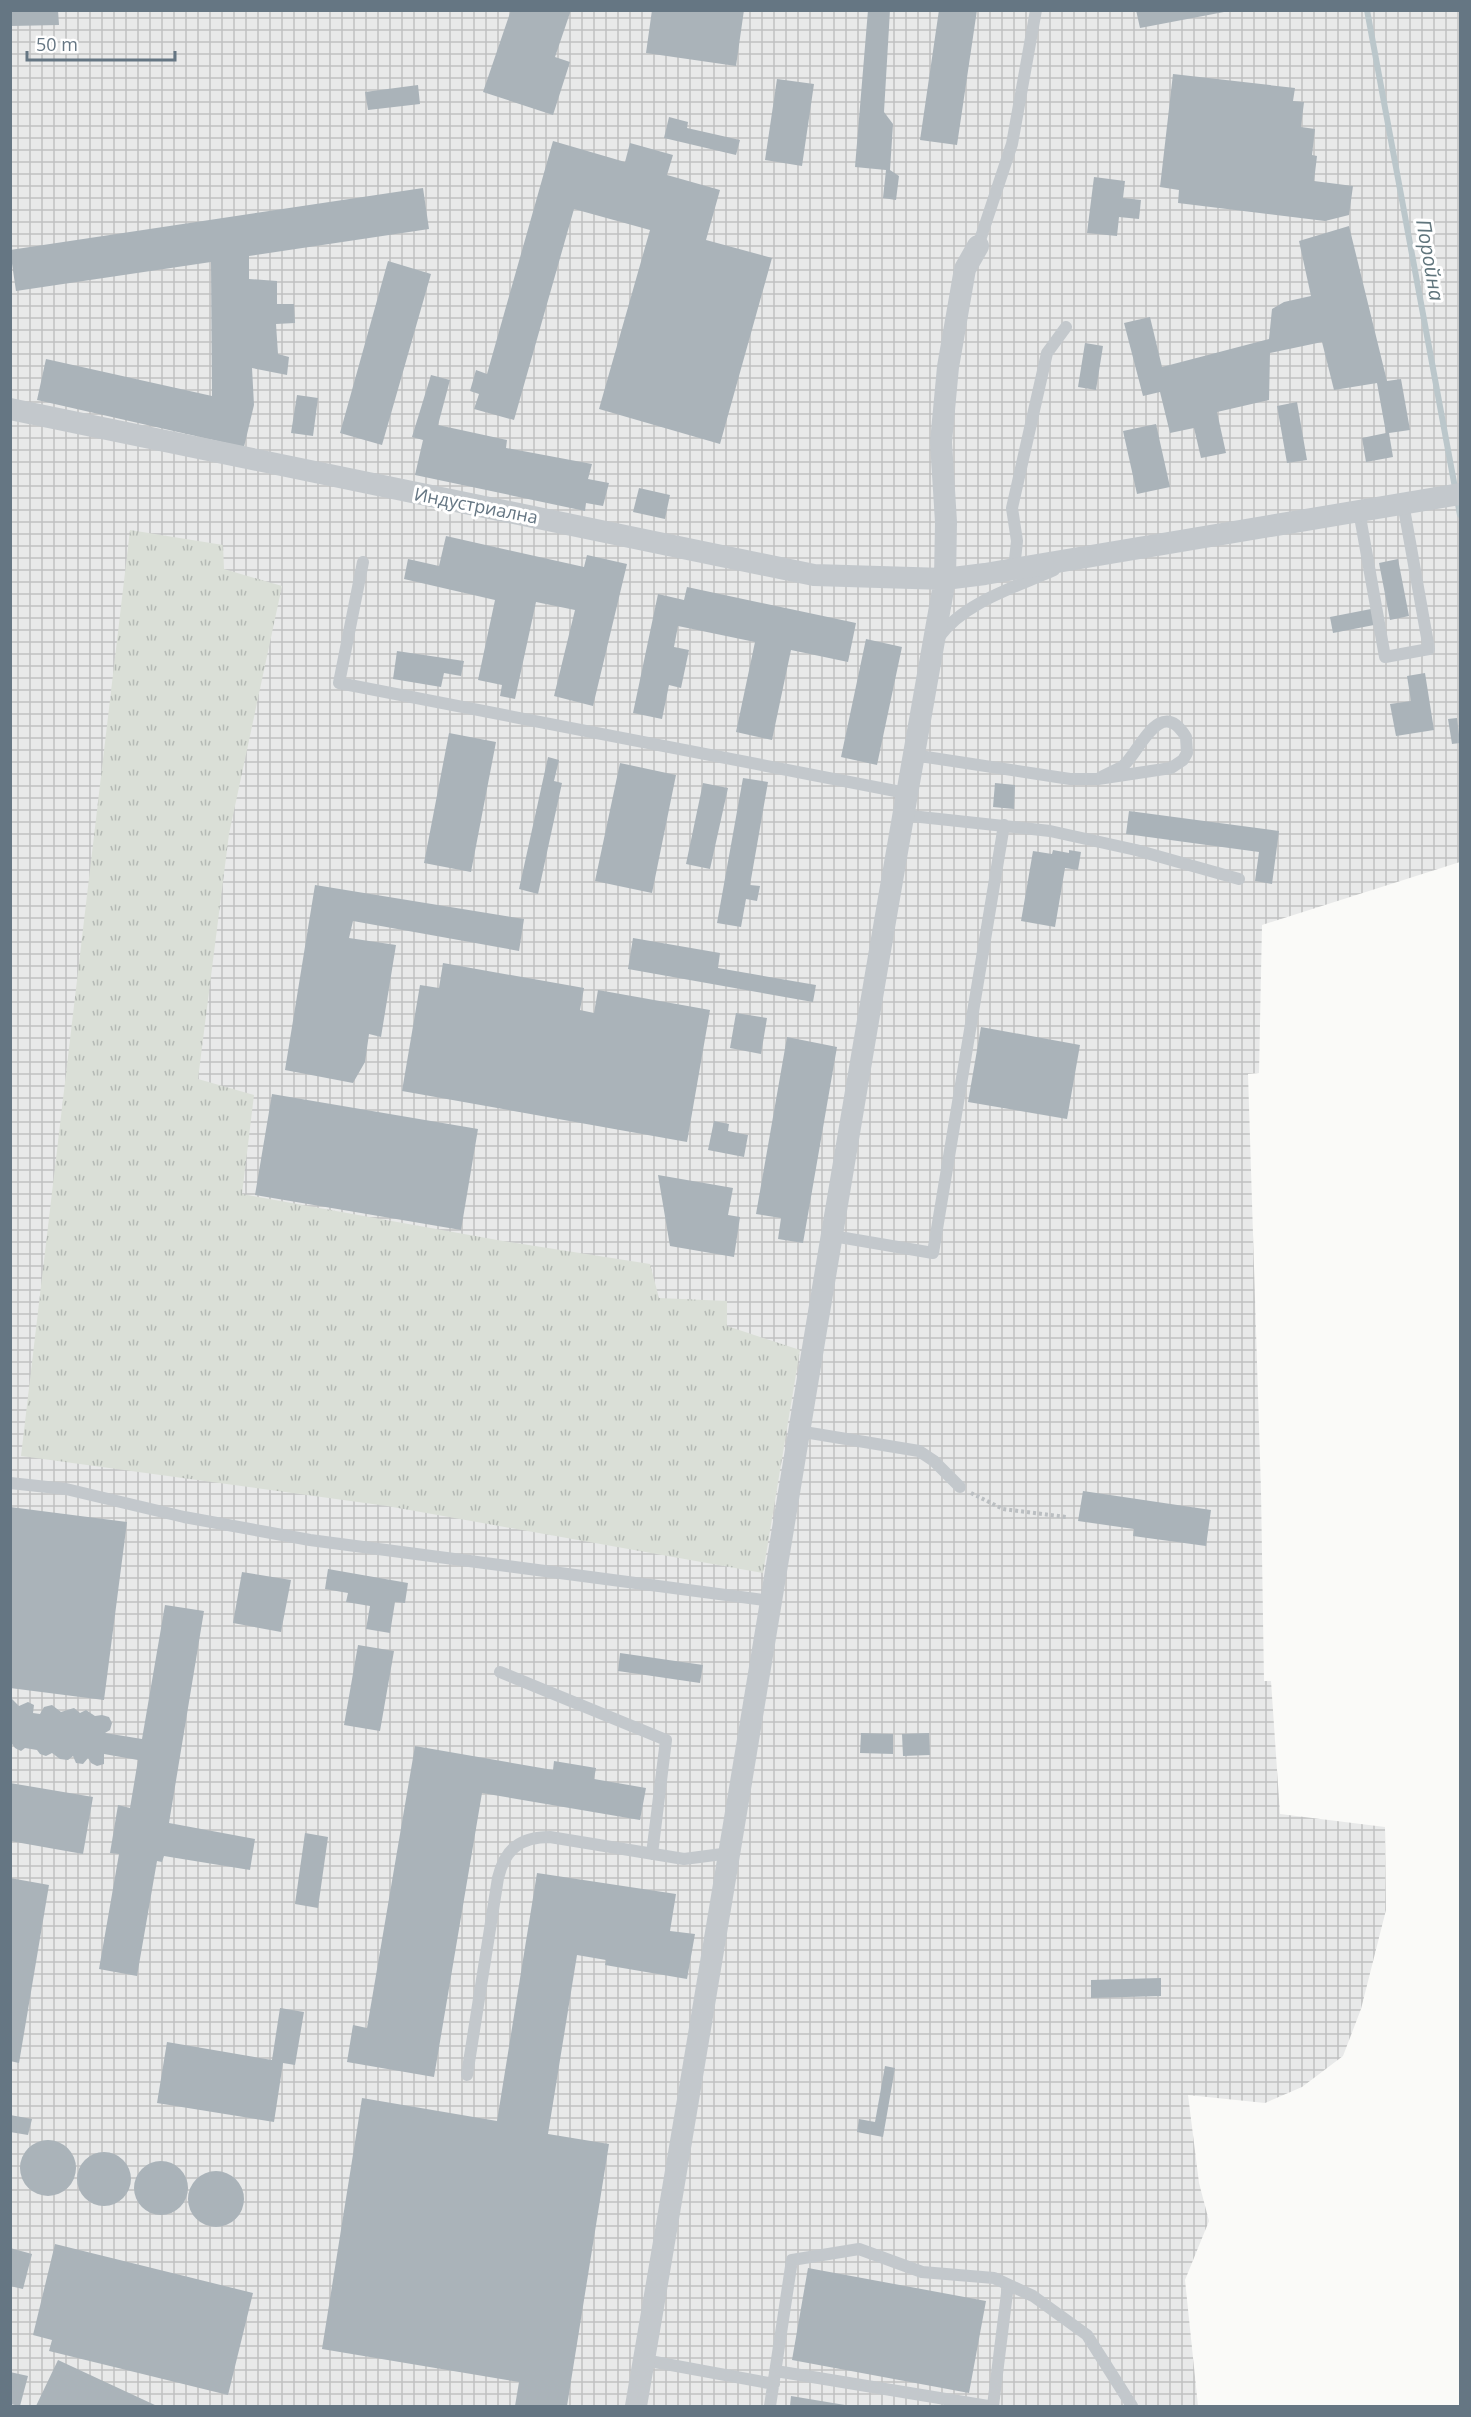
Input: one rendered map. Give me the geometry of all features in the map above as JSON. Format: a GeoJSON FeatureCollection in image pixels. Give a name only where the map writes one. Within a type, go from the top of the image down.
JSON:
{"type":"FeatureCollection","features":[{"type":"Feature","properties":{"kind":"street"},"geometry":{"type":"LineString","coordinates":[[636,2406],[904,804],[945,579],[946,522],[941,442],[948,367],[965,269],[978,246]]}},
{"type":"Feature","properties":{"kind":"street","name":"Индустриална"},"geometry":{"type":"LineString","coordinates":[[10,409],[814,574],[945,579],[1461,494]]}},
{"type":"Feature","properties":{"kind":"lane"},"geometry":{"type":"LineString","coordinates":[[978,246],[1012,144],[1036,10]]}},
{"type":"Feature","properties":{"kind":"lane"},"geometry":{"type":"LineString","coordinates":[[1014,569],[1017,541],[1012,508],[1047,353],[1066,327]]}},
{"type":"Feature","properties":{"kind":"lane"},"geometry":{"type":"LineString","coordinates":[[1359,511],[1386,657],[1429,649],[1403,503]]}},
{"type":"Feature","properties":{"kind":"lane"},"geometry":{"type":"LineString","coordinates":[[933,645],[948,624],[980,603],[1080,558]]}},
{"type":"Feature","properties":{"kind":"lane"},"geometry":{"type":"LineString","coordinates":[[363,562],[339,683],[1004,825],[1050,831],[1136,850],[1239,879]]}},
{"type":"Feature","properties":{"kind":"lane"},"geometry":{"type":"LineString","coordinates":[[913,755],[1070,779],[1098,779],[1178,765],[1187,753],[1186,736],[1175,725],[1162,723],[1155,725],[1123,766],[1098,779]]}},
{"type":"Feature","properties":{"kind":"lane"},"geometry":{"type":"LineString","coordinates":[[833,1236],[933,1253],[1004,825]]}},
{"type":"Feature","properties":{"kind":"lane"},"geometry":{"type":"LineString","coordinates":[[798,1431],[919,1450],[934,1461],[960,1487]]}},
{"type":"Feature","properties":{"kind":"lane"},"geometry":{"type":"LineString","coordinates":[[10,1483],[66,1489],[184,1518],[310,1540],[772,1601]]}},
{"type":"Feature","properties":{"kind":"lane"},"geometry":{"type":"LineString","coordinates":[[500,1672],[666,1740],[652,1854]]}},
{"type":"Feature","properties":{"kind":"lane"},"geometry":{"type":"LineString","coordinates":[[467,2075],[498,1878],[502,1863],[510,1851],[522,1842],[543,1837],[684,1859],[730,1853]]}},
{"type":"Feature","properties":{"kind":"lane"},"geometry":{"type":"LineString","coordinates":[[770,2406],[792,2260],[859,2249],[922,2272],[994,2278],[1033,2296],[1087,2335],[1132,2406]]}},
{"type":"Feature","properties":{"kind":"lane"},"geometry":{"type":"LineString","coordinates":[[644,2360],[990,2406],[1008,2285]]}},
{"type":"Feature","properties":{"kind":"path"},"geometry":{"type":"LineString","coordinates":[[960,1487],[1004,1509],[1066,1517]]}},
{"type":"Feature","properties":{"kind":"shaded area"},"geometry":{"type":"Polygon","coordinates":[[[11,11],[1460,11],[1460,862],[1262,925],[1259,1073],[1248,1074],[1261,1491],[1264,1681],[1271,1681],[1280,1814],[1385,1827],[1386,1910],[1361,2009],[1343,2056],[1302,2087],[1265,2103],[1188,2095],[1199,2183],[1209,2221],[1185,2280],[1198,2406],[11,2406],[11,11]]]}},
{"type":"Feature","properties":{"kind":"green space"},"geometry":{"type":"Polygon","coordinates":[[[130,530],[223,545],[224,569],[282,586],[229,834],[198,1079],[254,1095],[242,1194],[503,1241],[650,1264],[659,1298],[727,1301],[727,1326],[800,1350],[763,1573],[387,1506],[21,1456],[130,530]]]}},
{"type":"Feature","properties":{"kind":"building"},"geometry":{"type":"Polygon","coordinates":[[[10,10],[58,10],[59,25],[10,26],[10,10]]]}},
{"type":"Feature","properties":{"kind":"building"},"geometry":{"type":"Polygon","coordinates":[[[511,10],[571,10],[555,57],[570,62],[553,115],[483,92],[511,10]]]}},
{"type":"Feature","properties":{"kind":"building"},"geometry":{"type":"Polygon","coordinates":[[[652,10],[744,10],[736,66],[646,53],[652,10]]]}},
{"type":"Feature","properties":{"kind":"building"},"geometry":{"type":"Polygon","coordinates":[[[868,10],[890,10],[884,112],[893,124],[890,170],[899,176],[896,200],[883,198],[886,170],[855,167],[868,10]]]}},
{"type":"Feature","properties":{"kind":"building"},"geometry":{"type":"Polygon","coordinates":[[[939,10],[977,10],[957,145],[920,140],[939,10]]]}},
{"type":"Feature","properties":{"kind":"building"},"geometry":{"type":"Polygon","coordinates":[[[1136,10],[1224,10],[1224,12],[1140,28],[1136,10]]]}},
{"type":"Feature","properties":{"kind":"building"},"geometry":{"type":"Polygon","coordinates":[[[1173,74],[1295,88],[1293,101],[1304,102],[1301,127],[1315,129],[1312,155],[1317,156],[1314,181],[1353,186],[1349,215],[1325,221],[1178,203],[1179,190],[1160,187],[1173,74]]]}},
{"type":"Feature","properties":{"kind":"building"},"geometry":{"type":"Polygon","coordinates":[[[777,79],[814,84],[802,166],[765,160],[777,79]]]}},
{"type":"Feature","properties":{"kind":"building"},"geometry":{"type":"Polygon","coordinates":[[[418,85],[420,104],[368,110],[365,92],[418,85]]]}},
{"type":"Feature","properties":{"kind":"building"},"geometry":{"type":"Polygon","coordinates":[[[669,117],[688,122],[687,128],[740,140],[736,155],[664,138],[669,117]]]}},
{"type":"Feature","properties":{"kind":"building"},"geometry":{"type":"Polygon","coordinates":[[[553,141],[625,162],[630,143],[673,155],[667,175],[720,190],[706,240],[772,258],[720,444],[599,409],[650,230],[574,209],[514,420],[474,409],[479,394],[470,391],[476,370],[487,374],[553,141]]]}},
{"type":"Feature","properties":{"kind":"building"},"geometry":{"type":"Polygon","coordinates":[[[1094,177],[1125,181],[1123,198],[1141,200],[1139,219],[1119,217],[1117,236],[1087,233],[1094,177]]]}},
{"type":"Feature","properties":{"kind":"building"},"geometry":{"type":"Polygon","coordinates":[[[423,188],[429,229],[249,256],[249,279],[277,281],[277,304],[294,304],[295,323],[276,324],[278,354],[289,357],[287,375],[252,368],[254,405],[244,447],[37,400],[46,359],[212,396],[211,262],[16,291],[10,250],[423,188]]]}},
{"type":"Feature","properties":{"kind":"building"},"geometry":{"type":"Polygon","coordinates":[[[1349,226],[1387,381],[1401,379],[1410,430],[1389,433],[1393,457],[1366,462],[1362,438],[1386,433],[1377,383],[1334,390],[1322,342],[1270,353],[1269,400],[1217,412],[1226,453],[1201,458],[1194,428],[1170,433],[1160,392],[1143,396],[1124,323],[1150,317],[1162,367],[1269,339],[1272,309],[1284,302],[1311,296],[1299,241],[1349,226]]]}},
{"type":"Feature","properties":{"kind":"building"},"geometry":{"type":"Polygon","coordinates":[[[388,261],[431,274],[382,445],[340,433],[388,261]]]}},
{"type":"Feature","properties":{"kind":"building"},"geometry":{"type":"Polygon","coordinates":[[[1085,343],[1103,346],[1096,390],[1078,387],[1085,343]]]}},
{"type":"Feature","properties":{"kind":"building"},"geometry":{"type":"Polygon","coordinates":[[[431,375],[450,380],[438,425],[507,440],[506,448],[592,464],[588,479],[609,483],[603,506],[586,503],[585,511],[415,475],[423,440],[412,437],[431,375]]]}},
{"type":"Feature","properties":{"kind":"building"},"geometry":{"type":"Polygon","coordinates":[[[297,395],[318,398],[313,436],[291,433],[297,395]]]}},
{"type":"Feature","properties":{"kind":"building"},"geometry":{"type":"Polygon","coordinates":[[[1297,402],[1307,460],[1287,463],[1277,406],[1297,402]]]}},
{"type":"Feature","properties":{"kind":"building"},"geometry":{"type":"Polygon","coordinates":[[[1156,424],[1170,487],[1137,494],[1123,431],[1156,424]]]}},
{"type":"Feature","properties":{"kind":"building"},"geometry":{"type":"Polygon","coordinates":[[[639,488],[670,495],[665,519],[633,512],[639,488]]]}},
{"type":"Feature","properties":{"kind":"building"},"geometry":{"type":"Polygon","coordinates":[[[446,536],[584,567],[587,555],[627,564],[593,706],[554,696],[575,610],[536,602],[515,699],[500,696],[502,685],[478,680],[495,600],[404,579],[408,559],[439,566],[446,536]]]}},
{"type":"Feature","properties":{"kind":"building"},"geometry":{"type":"Polygon","coordinates":[[[1398,559],[1409,616],[1390,620],[1379,563],[1398,559]]]}},
{"type":"Feature","properties":{"kind":"building"},"geometry":{"type":"Polygon","coordinates":[[[687,587],[856,623],[848,662],[791,650],[772,740],[736,732],[755,642],[678,626],[674,647],[689,650],[681,688],[669,685],[662,719],[633,713],[658,594],[684,600],[687,587]]]}},
{"type":"Feature","properties":{"kind":"building"},"geometry":{"type":"Polygon","coordinates":[[[1371,609],[1374,625],[1333,633],[1330,617],[1371,609]]]}},
{"type":"Feature","properties":{"kind":"building"},"geometry":{"type":"Polygon","coordinates":[[[866,639],[902,647],[877,765],[841,757],[866,639]]]}},
{"type":"Feature","properties":{"kind":"building"},"geometry":{"type":"Polygon","coordinates":[[[397,651],[464,661],[461,676],[444,673],[441,687],[393,679],[397,651]]]}},
{"type":"Feature","properties":{"kind":"building"},"geometry":{"type":"Polygon","coordinates":[[[1425,673],[1434,730],[1396,736],[1390,704],[1411,701],[1407,676],[1425,673]]]}},
{"type":"Feature","properties":{"kind":"building"},"geometry":{"type":"Polygon","coordinates":[[[1457,718],[1460,743],[1452,744],[1448,719],[1457,718]]]}},
{"type":"Feature","properties":{"kind":"building"},"geometry":{"type":"Polygon","coordinates":[[[449,733],[496,742],[471,872],[424,863],[449,733]]]}},
{"type":"Feature","properties":{"kind":"building"},"geometry":{"type":"Polygon","coordinates":[[[548,757],[559,760],[554,781],[562,783],[538,894],[519,889],[548,757]]]}},
{"type":"Feature","properties":{"kind":"building"},"geometry":{"type":"Polygon","coordinates":[[[620,763],[676,775],[652,893],[595,881],[620,763]]]}},
{"type":"Feature","properties":{"kind":"building"},"geometry":{"type":"Polygon","coordinates":[[[743,778],[768,782],[750,885],[760,886],[757,901],[746,899],[741,927],[717,923],[743,778]]]}},
{"type":"Feature","properties":{"kind":"building"},"geometry":{"type":"Polygon","coordinates":[[[703,783],[728,788],[710,869],[686,864],[703,783]]]}},
{"type":"Feature","properties":{"kind":"building"},"geometry":{"type":"Polygon","coordinates":[[[995,783],[1015,785],[1014,809],[993,807],[995,783]]]}},
{"type":"Feature","properties":{"kind":"building"},"geometry":{"type":"Polygon","coordinates":[[[1129,811],[1279,831],[1272,884],[1255,881],[1259,852],[1126,834],[1129,811]]]}},
{"type":"Feature","properties":{"kind":"building"},"geometry":{"type":"Polygon","coordinates":[[[1053,850],[1069,853],[1069,850],[1081,852],[1078,870],[1065,868],[1055,927],[1021,921],[1033,851],[1052,854],[1053,850]]]}},
{"type":"Feature","properties":{"kind":"building"},"geometry":{"type":"Polygon","coordinates":[[[315,885],[524,919],[519,951],[353,921],[349,938],[396,945],[381,1037],[369,1034],[365,1062],[353,1083],[285,1070],[315,885]]]}},
{"type":"Feature","properties":{"kind":"building"},"geometry":{"type":"Polygon","coordinates":[[[633,938],[720,953],[718,968],[816,985],[813,1002],[628,969],[633,938]]]}},
{"type":"Feature","properties":{"kind":"building"},"geometry":{"type":"Polygon","coordinates":[[[443,963],[584,988],[580,1010],[594,1013],[598,990],[710,1010],[687,1142],[402,1091],[420,985],[439,988],[443,963]]]}},
{"type":"Feature","properties":{"kind":"building"},"geometry":{"type":"Polygon","coordinates":[[[736,1013],[767,1018],[761,1054],[730,1048],[736,1013]]]}},
{"type":"Feature","properties":{"kind":"building"},"geometry":{"type":"Polygon","coordinates":[[[981,1027],[1080,1045],[1067,1119],[968,1102],[981,1027]]]}},
{"type":"Feature","properties":{"kind":"building"},"geometry":{"type":"Polygon","coordinates":[[[787,1037],[837,1047],[803,1243],[778,1239],[781,1218],[756,1214],[787,1037]]]}},
{"type":"Feature","properties":{"kind":"building"},"geometry":{"type":"Polygon","coordinates":[[[272,1094],[478,1129],[461,1230],[255,1195],[272,1094]]]}},
{"type":"Feature","properties":{"kind":"building"},"geometry":{"type":"Polygon","coordinates":[[[714,1121],[729,1124],[728,1131],[748,1135],[744,1157],[708,1150],[714,1121]]]}},
{"type":"Feature","properties":{"kind":"building"},"geometry":{"type":"Polygon","coordinates":[[[658,1175],[733,1188],[728,1215],[740,1217],[734,1257],[670,1246],[658,1175]]]}},
{"type":"Feature","properties":{"kind":"building"},"geometry":{"type":"Polygon","coordinates":[[[1083,1491],[1211,1510],[1206,1546],[1133,1536],[1134,1529],[1078,1521],[1083,1491]]]}},
{"type":"Feature","properties":{"kind":"building"},"geometry":{"type":"Polygon","coordinates":[[[10,1507],[127,1522],[104,1700],[10,1688],[10,1507]]]}},
{"type":"Feature","properties":{"kind":"building"},"geometry":{"type":"Polygon","coordinates":[[[328,1569],[408,1583],[405,1603],[395,1602],[390,1633],[366,1629],[370,1606],[346,1602],[348,1593],[325,1589],[328,1569]]]}},
{"type":"Feature","properties":{"kind":"building"},"geometry":{"type":"Polygon","coordinates":[[[242,1572],[291,1580],[281,1632],[233,1623],[242,1572]]]}},
{"type":"Feature","properties":{"kind":"building"},"geometry":{"type":"Polygon","coordinates":[[[165,1605],[204,1611],[169,1823],[255,1839],[250,1870],[164,1856],[162,1862],[157,1861],[137,1976],[99,1969],[119,1854],[110,1853],[118,1805],[130,1808],[138,1760],[104,1754],[104,1764],[97,1766],[88,1758],[83,1764],[76,1763],[73,1756],[68,1760],[60,1759],[52,1753],[46,1756],[37,1750],[25,1748],[21,1751],[12,1744],[10,1745],[10,1697],[19,1706],[28,1702],[34,1705],[33,1713],[40,1714],[44,1707],[52,1705],[61,1712],[74,1708],[80,1713],[86,1710],[95,1716],[109,1717],[112,1723],[110,1730],[105,1733],[142,1739],[165,1605]]]}},
{"type":"Feature","properties":{"kind":"building"},"geometry":{"type":"Polygon","coordinates":[[[358,1645],[394,1651],[380,1731],[344,1725],[358,1645]]]}},
{"type":"Feature","properties":{"kind":"building"},"geometry":{"type":"Polygon","coordinates":[[[620,1653],[703,1665],[700,1683],[618,1671],[620,1653]]]}},
{"type":"Feature","properties":{"kind":"building"},"geometry":{"type":"Polygon","coordinates":[[[861,1733],[893,1734],[893,1754],[860,1753],[861,1733]]]}},
{"type":"Feature","properties":{"kind":"building"},"geometry":{"type":"Polygon","coordinates":[[[929,1733],[930,1755],[903,1756],[902,1734],[929,1733]]]}},
{"type":"Feature","properties":{"kind":"building"},"geometry":{"type":"Polygon","coordinates":[[[415,1746],[553,1770],[554,1761],[596,1768],[594,1779],[646,1788],[640,1820],[482,1793],[434,2077],[347,2062],[353,2025],[367,2028],[415,1746]]]}},
{"type":"Feature","properties":{"kind":"building"},"geometry":{"type":"Polygon","coordinates":[[[10,1783],[93,1797],[83,1854],[10,1841],[10,1783]]]}},
{"type":"Feature","properties":{"kind":"building"},"geometry":{"type":"Polygon","coordinates":[[[305,1833],[328,1837],[318,1908],[295,1904],[305,1833]]]}},
{"type":"Feature","properties":{"kind":"building"},"geometry":{"type":"Polygon","coordinates":[[[537,1873],[676,1894],[670,1931],[695,1934],[687,1979],[605,1965],[606,1960],[577,1955],[548,2134],[609,2144],[567,2406],[515,2406],[519,2382],[322,2349],[362,2098],[497,2121],[537,1873]]]}},
{"type":"Feature","properties":{"kind":"building"},"geometry":{"type":"Polygon","coordinates":[[[10,1878],[49,1885],[19,2063],[10,2061],[10,1878]]]}},
{"type":"Feature","properties":{"kind":"building"},"geometry":{"type":"Polygon","coordinates":[[[1161,1978],[1161,1996],[1091,1998],[1091,1980],[1161,1978]]]}},
{"type":"Feature","properties":{"kind":"building"},"geometry":{"type":"Polygon","coordinates":[[[280,2008],[304,2012],[295,2065],[283,2063],[274,2122],[157,2103],[167,2042],[272,2060],[280,2008]]]}},
{"type":"Feature","properties":{"kind":"building"},"geometry":{"type":"Polygon","coordinates":[[[885,2066],[895,2068],[883,2137],[857,2132],[859,2119],[875,2122],[885,2066]]]}},
{"type":"Feature","properties":{"kind":"building"},"geometry":{"type":"Polygon","coordinates":[[[10,2115],[32,2119],[28,2135],[10,2132],[10,2115]]]}},
{"type":"Feature","properties":{"kind":"building"},"geometry":{"type":"Polygon","coordinates":[[[43,2140],[53,2140],[68,2148],[74,2157],[76,2168],[74,2179],[68,2188],[53,2196],[43,2196],[32,2191],[25,2184],[20,2173],[20,2163],[25,2152],[32,2145],[43,2140]]]}},
{"type":"Feature","properties":{"kind":"building"},"geometry":{"type":"Polygon","coordinates":[[[104,2152],[114,2154],[123,2160],[129,2169],[131,2179],[129,2189],[123,2198],[114,2204],[104,2206],[94,2204],[85,2198],[79,2189],[77,2179],[79,2169],[85,2160],[94,2154],[104,2152]]]}},
{"type":"Feature","properties":{"kind":"building"},"geometry":{"type":"Polygon","coordinates":[[[156,2161],[166,2161],[176,2165],[184,2173],[188,2188],[184,2203],[176,2211],[166,2215],[156,2215],[146,2211],[138,2203],[134,2193],[134,2183],[138,2173],[146,2165],[156,2161]]]}},
{"type":"Feature","properties":{"kind":"building"},"geometry":{"type":"Polygon","coordinates":[[[216,2171],[236,2179],[244,2199],[236,2219],[216,2227],[196,2219],[188,2199],[196,2179],[216,2171]]]}},
{"type":"Feature","properties":{"kind":"building"},"geometry":{"type":"Polygon","coordinates":[[[55,2244],[253,2293],[228,2395],[49,2351],[52,2340],[33,2335],[55,2244]]]}},
{"type":"Feature","properties":{"kind":"building"},"geometry":{"type":"Polygon","coordinates":[[[10,2248],[32,2254],[23,2289],[10,2286],[10,2248]]]}},
{"type":"Feature","properties":{"kind":"building"},"geometry":{"type":"Polygon","coordinates":[[[808,2268],[986,2301],[969,2393],[792,2360],[808,2268]]]}},
{"type":"Feature","properties":{"kind":"building"},"geometry":{"type":"Polygon","coordinates":[[[58,2360],[157,2406],[36,2406],[58,2360]]]}},
{"type":"Feature","properties":{"kind":"building"},"geometry":{"type":"Polygon","coordinates":[[[10,2372],[28,2376],[20,2406],[10,2404],[10,2372]]]}},
{"type":"Feature","properties":{"kind":"building"},"geometry":{"type":"Polygon","coordinates":[[[791,2396],[845,2405],[845,2406],[790,2406],[791,2396]]]}},
{"type":"Feature","properties":{"kind":"waterway","name":"Поройна"},"geometry":{"type":"LineString","coordinates":[[1367,10],[1460,515]]}}]}
